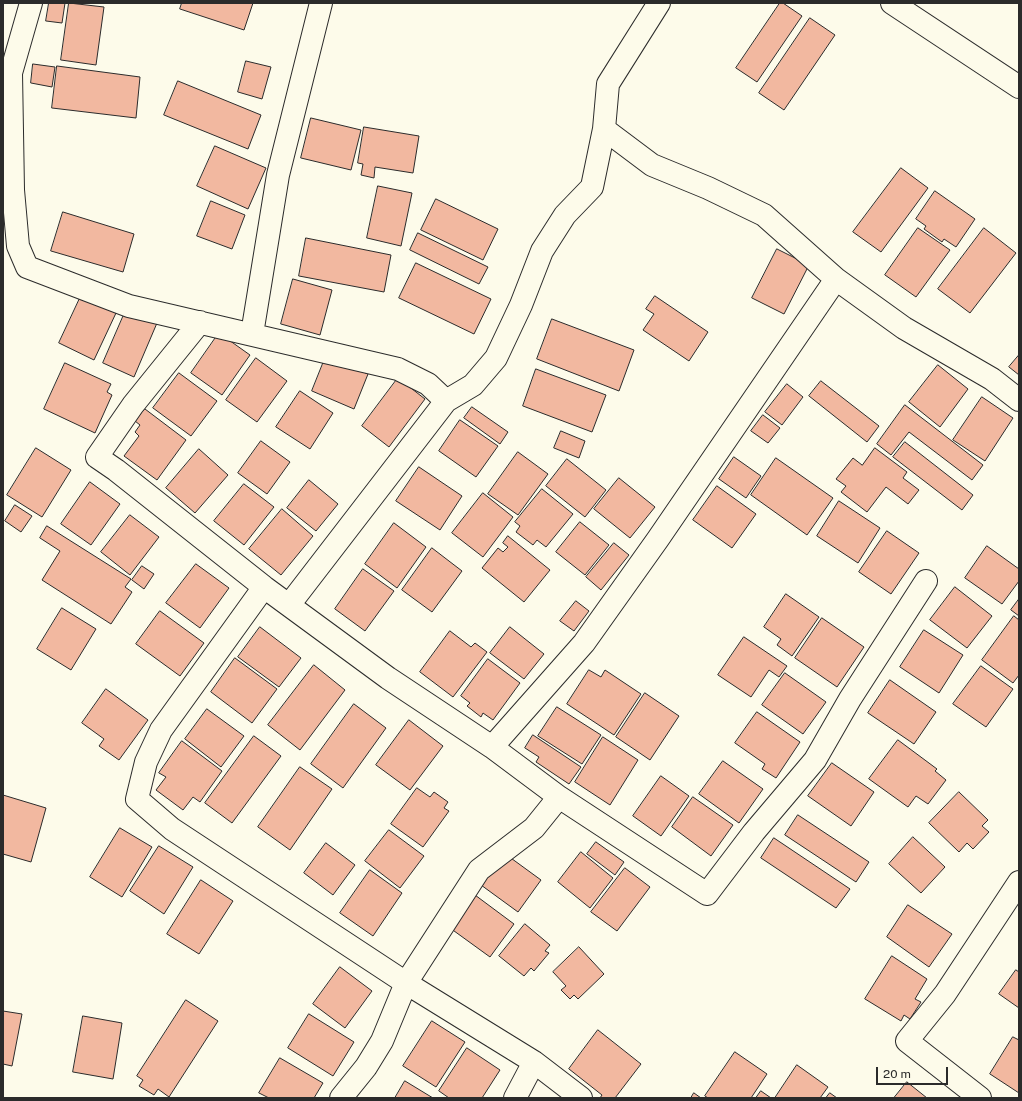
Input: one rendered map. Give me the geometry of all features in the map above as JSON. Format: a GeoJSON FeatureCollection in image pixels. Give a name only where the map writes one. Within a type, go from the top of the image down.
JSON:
{"type":"FeatureCollection","features":[{"type":"Feature","properties":{"kind":"street"},"geometry":{"type":"LineString","coordinates":[[32,3],[11,73],[13,190],[18,246],[27,267],[129,306],[398,369],[428,384],[446,401]]}},
{"type":"Feature","properties":{"kind":"street"},"geometry":{"type":"LineString","coordinates":[[252,334],[278,175],[321,3]]}},
{"type":"Feature","properties":{"kind":"street"},"geometry":{"type":"LineString","coordinates":[[289,605],[446,401],[473,385],[496,358],[521,305],[542,251],[565,215],[592,187],[604,129],[608,84],[659,3]]}},
{"type":"Feature","properties":{"kind":"street"},"geometry":{"type":"LineString","coordinates":[[892,3],[1019,87]]}},
{"type":"Feature","properties":{"kind":"street"},"geometry":{"type":"LineString","coordinates":[[604,129],[652,165],[708,188],[764,215],[836,279],[904,328],[992,379],[1019,400]]}},
{"type":"Feature","properties":{"kind":"street"},"geometry":{"type":"LineString","coordinates":[[492,747],[584,643],[836,279]]}},
{"type":"Feature","properties":{"kind":"street"},"geometry":{"type":"LineString","coordinates":[[200,322],[133,405],[97,457],[116,470],[264,587],[388,678],[492,747],[559,797],[707,894],[754,832],[815,760],[850,699],[926,581]]}},
{"type":"Feature","properties":{"kind":"street"},"geometry":{"type":"LineString","coordinates":[[264,587],[161,730],[146,762],[137,799],[172,829],[406,982],[534,1062],[581,1098]]}},
{"type":"Feature","properties":{"kind":"street"},"geometry":{"type":"LineString","coordinates":[[341,1098],[366,1067],[382,1041],[406,982],[479,870],[534,828],[559,797]]}},
{"type":"Feature","properties":{"kind":"street"},"geometry":{"type":"LineString","coordinates":[[980,1098],[907,1041],[945,994],[1019,882]]}},
{"type":"Feature","properties":{"kind":"street"},"geometry":{"type":"LineString","coordinates":[[515,1098],[534,1062]]}},
{"type":"Feature","properties":{"kind":"building"},"geometry":{"type":"Polygon","coordinates":[[[49,3],[65,3],[62,23],[46,21],[49,3]]]}},
{"type":"Feature","properties":{"kind":"building"},"geometry":{"type":"Polygon","coordinates":[[[69,3],[104,7],[96,65],[61,60],[69,3]]]}},
{"type":"Feature","properties":{"kind":"building"},"geometry":{"type":"Polygon","coordinates":[[[182,3],[253,3],[244,30],[180,9],[182,3]]]}},
{"type":"Feature","properties":{"kind":"building"},"geometry":{"type":"Polygon","coordinates":[[[780,3],[783,3],[802,16],[757,82],[736,68],[780,3]]]}},
{"type":"Feature","properties":{"kind":"building"},"geometry":{"type":"Polygon","coordinates":[[[810,18],[835,35],[784,110],[759,93],[810,18]]]}},
{"type":"Feature","properties":{"kind":"building"},"geometry":{"type":"Polygon","coordinates":[[[246,61],[271,67],[262,99],[238,92],[246,61]]]}},
{"type":"Feature","properties":{"kind":"building"},"geometry":{"type":"Polygon","coordinates":[[[33,64],[55,67],[52,87],[31,83],[33,64]]]}},
{"type":"Feature","properties":{"kind":"building"},"geometry":{"type":"Polygon","coordinates":[[[57,66],[140,77],[136,118],[52,108],[57,66]]]}},
{"type":"Feature","properties":{"kind":"building"},"geometry":{"type":"Polygon","coordinates":[[[178,81],[261,115],[248,149],[164,115],[178,81]]]}},
{"type":"Feature","properties":{"kind":"building"},"geometry":{"type":"Polygon","coordinates":[[[311,118],[361,130],[351,170],[301,158],[311,118]]]}},
{"type":"Feature","properties":{"kind":"building"},"geometry":{"type":"Polygon","coordinates":[[[364,127],[419,136],[413,173],[375,167],[374,178],[361,175],[363,164],[358,163],[364,127]]]}},
{"type":"Feature","properties":{"kind":"building"},"geometry":{"type":"Polygon","coordinates":[[[215,146],[266,168],[248,209],[197,186],[215,146]]]}},
{"type":"Feature","properties":{"kind":"building"},"geometry":{"type":"Polygon","coordinates":[[[901,168],[928,188],[881,252],[853,232],[901,168]]]}},
{"type":"Feature","properties":{"kind":"building"},"geometry":{"type":"Polygon","coordinates":[[[378,186],[412,193],[401,246],[367,238],[378,186]]]}},
{"type":"Feature","properties":{"kind":"building"},"geometry":{"type":"Polygon","coordinates":[[[935,191],[975,219],[956,247],[944,239],[942,242],[924,229],[926,226],[916,219],[935,191]]]}},
{"type":"Feature","properties":{"kind":"building"},"geometry":{"type":"Polygon","coordinates":[[[436,199],[498,229],[483,260],[421,230],[436,199]]]}},
{"type":"Feature","properties":{"kind":"building"},"geometry":{"type":"Polygon","coordinates":[[[211,201],[245,215],[232,249],[197,236],[211,201]]]}},
{"type":"Feature","properties":{"kind":"building"},"geometry":{"type":"Polygon","coordinates":[[[63,212],[134,234],[123,272],[51,251],[63,212]]]}},
{"type":"Feature","properties":{"kind":"building"},"geometry":{"type":"Polygon","coordinates":[[[918,228],[950,250],[916,297],[885,275],[918,228]]]}},
{"type":"Feature","properties":{"kind":"building"},"geometry":{"type":"Polygon","coordinates":[[[984,228],[1016,253],[970,313],[938,289],[984,228]]]}},
{"type":"Feature","properties":{"kind":"building"},"geometry":{"type":"Polygon","coordinates":[[[418,233],[488,267],[479,284],[410,250],[418,233]]]}},
{"type":"Feature","properties":{"kind":"building"},"geometry":{"type":"Polygon","coordinates":[[[306,238],[391,255],[384,292],[299,276],[306,238]]]}},
{"type":"Feature","properties":{"kind":"building"},"geometry":{"type":"Polygon","coordinates":[[[777,249],[809,265],[784,314],[752,298],[777,249]]]}},
{"type":"Feature","properties":{"kind":"building"},"geometry":{"type":"Polygon","coordinates":[[[416,263],[491,299],[474,334],[399,298],[416,263]]]}},
{"type":"Feature","properties":{"kind":"building"},"geometry":{"type":"Polygon","coordinates":[[[293,279],[332,290],[320,335],[281,324],[293,279]]]}},
{"type":"Feature","properties":{"kind":"building"},"geometry":{"type":"Polygon","coordinates":[[[81,296],[116,313],[94,360],[59,343],[81,296]]]}},
{"type":"Feature","properties":{"kind":"building"},"geometry":{"type":"Polygon","coordinates":[[[655,296],[708,332],[689,361],[643,330],[654,314],[646,309],[655,296]]]}},
{"type":"Feature","properties":{"kind":"building"},"geometry":{"type":"Polygon","coordinates":[[[126,310],[157,323],[134,377],[103,363],[126,310]]]}},
{"type":"Feature","properties":{"kind":"building"},"geometry":{"type":"Polygon","coordinates":[[[552,319],[634,350],[619,391],[537,359],[552,319]]]}},
{"type":"Feature","properties":{"kind":"building"},"geometry":{"type":"Polygon","coordinates":[[[219,333],[250,355],[222,395],[191,373],[219,333]]]}},
{"type":"Feature","properties":{"kind":"building"},"geometry":{"type":"Polygon","coordinates":[[[1019,355],[1019,375],[1009,367],[1019,355]]]}},
{"type":"Feature","properties":{"kind":"building"},"geometry":{"type":"Polygon","coordinates":[[[326,356],[368,374],[354,409],[312,391],[326,356]]]}},
{"type":"Feature","properties":{"kind":"building"},"geometry":{"type":"Polygon","coordinates":[[[256,358],[287,381],[257,422],[226,400],[256,358]]]}},
{"type":"Feature","properties":{"kind":"building"},"geometry":{"type":"Polygon","coordinates":[[[65,363],[111,384],[107,392],[112,395],[95,433],[44,409],[65,363]]]}},
{"type":"Feature","properties":{"kind":"building"},"geometry":{"type":"Polygon","coordinates":[[[938,365],[968,389],[940,427],[909,402],[938,365]]]}},
{"type":"Feature","properties":{"kind":"building"},"geometry":{"type":"Polygon","coordinates":[[[536,369],[606,395],[592,432],[523,406],[536,369]]]}},
{"type":"Feature","properties":{"kind":"building"},"geometry":{"type":"Polygon","coordinates":[[[179,373],[217,401],[191,436],[153,408],[179,373]]]}},
{"type":"Feature","properties":{"kind":"building"},"geometry":{"type":"Polygon","coordinates":[[[398,378],[425,399],[389,447],[362,426],[398,378]]]}},
{"type":"Feature","properties":{"kind":"building"},"geometry":{"type":"Polygon","coordinates":[[[821,381],[879,426],[867,442],[809,396],[821,381]]]}},
{"type":"Feature","properties":{"kind":"building"},"geometry":{"type":"Polygon","coordinates":[[[787,384],[803,397],[782,425],[765,412],[787,384]]]}},
{"type":"Feature","properties":{"kind":"building"},"geometry":{"type":"Polygon","coordinates":[[[300,391],[333,413],[310,449],[276,427],[300,391]]]}},
{"type":"Feature","properties":{"kind":"building"},"geometry":{"type":"Polygon","coordinates":[[[982,397],[1013,418],[985,461],[953,440],[982,397]]]}},
{"type":"Feature","properties":{"kind":"building"},"geometry":{"type":"Polygon","coordinates":[[[905,405],[983,465],[972,480],[909,432],[891,455],[877,444],[905,405]]]}},
{"type":"Feature","properties":{"kind":"building"},"geometry":{"type":"Polygon","coordinates":[[[472,407],[508,432],[500,444],[464,418],[472,407]]]}},
{"type":"Feature","properties":{"kind":"building"},"geometry":{"type":"Polygon","coordinates":[[[145,409],[186,440],[157,480],[124,456],[139,436],[135,432],[140,425],[135,421],[145,409]]]}},
{"type":"Feature","properties":{"kind":"building"},"geometry":{"type":"Polygon","coordinates":[[[763,415],[780,428],[768,443],[751,431],[763,415]]]}},
{"type":"Feature","properties":{"kind":"building"},"geometry":{"type":"Polygon","coordinates":[[[460,420],[498,446],[476,477],[439,451],[460,420]]]}},
{"type":"Feature","properties":{"kind":"building"},"geometry":{"type":"Polygon","coordinates":[[[561,431],[585,441],[579,458],[554,448],[561,431]]]}},
{"type":"Feature","properties":{"kind":"building"},"geometry":{"type":"Polygon","coordinates":[[[261,441],[290,462],[267,494],[238,473],[261,441]]]}},
{"type":"Feature","properties":{"kind":"building"},"geometry":{"type":"Polygon","coordinates":[[[905,442],[973,495],[962,510],[893,457],[905,442]]]}},
{"type":"Feature","properties":{"kind":"building"},"geometry":{"type":"Polygon","coordinates":[[[36,448],[71,470],[42,517],[7,495],[36,448]]]}},
{"type":"Feature","properties":{"kind":"building"},"geometry":{"type":"Polygon","coordinates":[[[875,448],[907,472],[903,478],[919,490],[908,504],[886,487],[867,512],[841,492],[846,486],[836,479],[853,458],[862,465],[875,448]]]}},
{"type":"Feature","properties":{"kind":"building"},"geometry":{"type":"Polygon","coordinates":[[[199,449],[228,475],[195,513],[166,488],[199,449]]]}},
{"type":"Feature","properties":{"kind":"building"},"geometry":{"type":"Polygon","coordinates":[[[518,452],[548,474],[518,515],[488,494],[518,452]]]}},
{"type":"Feature","properties":{"kind":"building"},"geometry":{"type":"Polygon","coordinates":[[[734,457],[761,476],[746,498],[719,479],[734,457]]]}},
{"type":"Feature","properties":{"kind":"building"},"geometry":{"type":"Polygon","coordinates":[[[776,458],[833,498],[807,535],[751,495],[776,458]]]}},
{"type":"Feature","properties":{"kind":"building"},"geometry":{"type":"Polygon","coordinates":[[[567,459],[606,490],[585,517],[546,486],[567,459]]]}},
{"type":"Feature","properties":{"kind":"building"},"geometry":{"type":"Polygon","coordinates":[[[419,467],[462,496],[440,530],[396,501],[419,467]]]}},
{"type":"Feature","properties":{"kind":"building"},"geometry":{"type":"Polygon","coordinates":[[[619,478],[655,507],[630,538],[594,509],[619,478]]]}},
{"type":"Feature","properties":{"kind":"building"},"geometry":{"type":"Polygon","coordinates":[[[309,480],[338,504],[316,531],[287,508],[309,480]]]}},
{"type":"Feature","properties":{"kind":"building"},"geometry":{"type":"Polygon","coordinates":[[[90,482],[120,504],[91,545],[61,524],[90,482]]]}},
{"type":"Feature","properties":{"kind":"building"},"geometry":{"type":"Polygon","coordinates":[[[244,484],[274,507],[244,545],[214,521],[244,484]]]}},
{"type":"Feature","properties":{"kind":"building"},"geometry":{"type":"Polygon","coordinates":[[[717,486],[756,514],[732,548],[693,520],[717,486]]]}},
{"type":"Feature","properties":{"kind":"building"},"geometry":{"type":"Polygon","coordinates":[[[542,489],[573,514],[546,547],[537,540],[533,545],[516,532],[520,526],[515,522],[542,489]]]}},
{"type":"Feature","properties":{"kind":"building"},"geometry":{"type":"Polygon","coordinates":[[[483,493],[513,517],[483,557],[452,533],[483,493]]]}},
{"type":"Feature","properties":{"kind":"building"},"geometry":{"type":"Polygon","coordinates":[[[839,501],[880,528],[858,563],[817,536],[839,501]]]}},
{"type":"Feature","properties":{"kind":"building"},"geometry":{"type":"Polygon","coordinates":[[[15,505],[32,516],[21,532],[5,521],[15,505]]]}},
{"type":"Feature","properties":{"kind":"building"},"geometry":{"type":"Polygon","coordinates":[[[282,509],[313,536],[281,575],[249,549],[282,509]]]}},
{"type":"Feature","properties":{"kind":"building"},"geometry":{"type":"Polygon","coordinates":[[[130,515],[159,537],[130,575],[101,552],[130,515]]]}},
{"type":"Feature","properties":{"kind":"building"},"geometry":{"type":"Polygon","coordinates":[[[580,522],[609,545],[585,575],[556,552],[580,522]]]}},
{"type":"Feature","properties":{"kind":"building"},"geometry":{"type":"Polygon","coordinates":[[[394,523],[426,547],[397,588],[365,564],[394,523]]]}},
{"type":"Feature","properties":{"kind":"building"},"geometry":{"type":"Polygon","coordinates":[[[47,526],[131,579],[125,587],[132,592],[111,624],[42,580],[60,551],[40,538],[47,526]]]}},
{"type":"Feature","properties":{"kind":"building"},"geometry":{"type":"Polygon","coordinates":[[[887,531],[919,553],[891,594],[859,572],[887,531]]]}},
{"type":"Feature","properties":{"kind":"building"},"geometry":{"type":"Polygon","coordinates":[[[508,536],[550,570],[524,602],[482,568],[498,548],[503,552],[508,547],[503,543],[508,536]]]}},
{"type":"Feature","properties":{"kind":"building"},"geometry":{"type":"Polygon","coordinates":[[[614,543],[629,555],[601,590],[586,577],[614,543]]]}},
{"type":"Feature","properties":{"kind":"building"},"geometry":{"type":"Polygon","coordinates":[[[987,546],[1019,569],[1019,581],[1002,604],[965,578],[987,546]]]}},
{"type":"Feature","properties":{"kind":"building"},"geometry":{"type":"Polygon","coordinates":[[[432,548],[462,571],[432,612],[402,590],[432,548]]]}},
{"type":"Feature","properties":{"kind":"building"},"geometry":{"type":"Polygon","coordinates":[[[196,564],[229,588],[200,628],[166,603],[196,564]]]}},
{"type":"Feature","properties":{"kind":"building"},"geometry":{"type":"Polygon","coordinates":[[[142,566],[154,574],[144,589],[132,580],[142,566]]]}},
{"type":"Feature","properties":{"kind":"building"},"geometry":{"type":"Polygon","coordinates":[[[363,569],[394,591],[365,631],[335,609],[363,569]]]}},
{"type":"Feature","properties":{"kind":"building"},"geometry":{"type":"Polygon","coordinates":[[[955,587],[992,616],[967,648],[930,620],[955,587]]]}},
{"type":"Feature","properties":{"kind":"building"},"geometry":{"type":"Polygon","coordinates":[[[786,594],[819,617],[792,656],[777,645],[781,639],[764,627],[786,594]]]}},
{"type":"Feature","properties":{"kind":"building"},"geometry":{"type":"Polygon","coordinates":[[[1019,599],[1019,616],[1011,610],[1019,599]]]}},
{"type":"Feature","properties":{"kind":"building"},"geometry":{"type":"Polygon","coordinates":[[[576,601],[589,611],[574,631],[560,621],[576,601]]]}},
{"type":"Feature","properties":{"kind":"building"},"geometry":{"type":"Polygon","coordinates":[[[62,608],[96,629],[71,670],[37,649],[62,608]]]}},
{"type":"Feature","properties":{"kind":"building"},"geometry":{"type":"Polygon","coordinates":[[[160,611],[204,643],[180,676],[136,644],[160,611]]]}},
{"type":"Feature","properties":{"kind":"building"},"geometry":{"type":"Polygon","coordinates":[[[1014,616],[1019,620],[1019,675],[1013,683],[982,660],[1014,616]]]}},
{"type":"Feature","properties":{"kind":"building"},"geometry":{"type":"Polygon","coordinates":[[[822,618],[864,647],[837,687],[795,658],[822,618]]]}},
{"type":"Feature","properties":{"kind":"building"},"geometry":{"type":"Polygon","coordinates":[[[260,627],[301,658],[279,687],[238,657],[260,627]]]}},
{"type":"Feature","properties":{"kind":"building"},"geometry":{"type":"Polygon","coordinates":[[[510,627],[544,654],[524,679],[490,653],[510,627]]]}},
{"type":"Feature","properties":{"kind":"building"},"geometry":{"type":"Polygon","coordinates":[[[924,630],[963,655],[939,693],[900,667],[924,630]]]}},
{"type":"Feature","properties":{"kind":"building"},"geometry":{"type":"Polygon","coordinates":[[[450,631],[471,647],[475,643],[487,652],[453,697],[420,672],[450,631]]]}},
{"type":"Feature","properties":{"kind":"building"},"geometry":{"type":"Polygon","coordinates":[[[744,637],[787,666],[779,677],[769,670],[751,697],[718,675],[744,637]]]}},
{"type":"Feature","properties":{"kind":"building"},"geometry":{"type":"Polygon","coordinates":[[[235,658],[277,689],[252,723],[211,692],[235,658]]]}},
{"type":"Feature","properties":{"kind":"building"},"geometry":{"type":"Polygon","coordinates":[[[488,659],[520,683],[493,720],[483,713],[481,717],[467,706],[470,703],[461,696],[488,659]]]}},
{"type":"Feature","properties":{"kind":"building"},"geometry":{"type":"Polygon","coordinates":[[[314,665],[345,690],[300,750],[268,725],[314,665]]]}},
{"type":"Feature","properties":{"kind":"building"},"geometry":{"type":"Polygon","coordinates":[[[981,666],[1013,689],[986,727],[953,704],[981,666]]]}},
{"type":"Feature","properties":{"kind":"building"},"geometry":{"type":"Polygon","coordinates":[[[589,670],[601,677],[605,670],[641,694],[614,735],[567,704],[589,670]]]}},
{"type":"Feature","properties":{"kind":"building"},"geometry":{"type":"Polygon","coordinates":[[[785,673],[826,702],[803,734],[762,705],[785,673]]]}},
{"type":"Feature","properties":{"kind":"building"},"geometry":{"type":"Polygon","coordinates":[[[890,680],[936,712],[914,744],[868,713],[890,680]]]}},
{"type":"Feature","properties":{"kind":"building"},"geometry":{"type":"Polygon","coordinates":[[[106,689],[148,720],[119,760],[99,746],[104,739],[82,723],[106,689]]]}},
{"type":"Feature","properties":{"kind":"building"},"geometry":{"type":"Polygon","coordinates":[[[645,693],[679,716],[650,760],[616,737],[645,693]]]}},
{"type":"Feature","properties":{"kind":"building"},"geometry":{"type":"Polygon","coordinates":[[[354,704],[386,728],[343,788],[311,764],[354,704]]]}},
{"type":"Feature","properties":{"kind":"building"},"geometry":{"type":"Polygon","coordinates":[[[557,707],[601,735],[582,764],[538,736],[557,707]]]}},
{"type":"Feature","properties":{"kind":"building"},"geometry":{"type":"Polygon","coordinates":[[[207,709],[244,736],[221,767],[185,739],[207,709]]]}},
{"type":"Feature","properties":{"kind":"building"},"geometry":{"type":"Polygon","coordinates":[[[757,712],[800,742],[776,778],[762,769],[765,764],[735,743],[757,712]]]}},
{"type":"Feature","properties":{"kind":"building"},"geometry":{"type":"Polygon","coordinates":[[[409,720],[443,746],[410,790],[376,765],[409,720]]]}},
{"type":"Feature","properties":{"kind":"building"},"geometry":{"type":"Polygon","coordinates":[[[533,735],[581,767],[569,784],[536,762],[539,757],[525,748],[533,735]]]}},
{"type":"Feature","properties":{"kind":"building"},"geometry":{"type":"Polygon","coordinates":[[[254,736],[281,756],[232,823],[205,803],[254,736]]]}},
{"type":"Feature","properties":{"kind":"building"},"geometry":{"type":"Polygon","coordinates":[[[603,737],[638,760],[610,805],[575,782],[603,737]]]}},
{"type":"Feature","properties":{"kind":"building"},"geometry":{"type":"Polygon","coordinates":[[[898,740],[937,769],[935,771],[946,780],[928,804],[916,796],[908,807],[869,779],[898,740]]]}},
{"type":"Feature","properties":{"kind":"building"},"geometry":{"type":"Polygon","coordinates":[[[182,741],[222,771],[200,802],[193,797],[183,810],[156,790],[166,777],[159,773],[182,741]]]}},
{"type":"Feature","properties":{"kind":"building"},"geometry":{"type":"Polygon","coordinates":[[[723,761],[763,789],[739,823],[699,794],[723,761]]]}},
{"type":"Feature","properties":{"kind":"building"},"geometry":{"type":"Polygon","coordinates":[[[832,763],[874,792],[851,826],[808,796],[832,763]]]}},
{"type":"Feature","properties":{"kind":"building"},"geometry":{"type":"Polygon","coordinates":[[[300,767],[332,789],[290,850],[258,827],[300,767]]]}},
{"type":"Feature","properties":{"kind":"building"},"geometry":{"type":"Polygon","coordinates":[[[661,776],[689,796],[661,836],[633,816],[661,776]]]}},
{"type":"Feature","properties":{"kind":"building"},"geometry":{"type":"Polygon","coordinates":[[[417,788],[430,797],[434,792],[448,802],[444,808],[449,811],[423,847],[391,824],[417,788]]]}},
{"type":"Feature","properties":{"kind":"building"},"geometry":{"type":"Polygon","coordinates":[[[959,792],[988,820],[982,826],[989,832],[973,849],[967,843],[959,852],[929,823],[959,792]]]}},
{"type":"Feature","properties":{"kind":"building"},"geometry":{"type":"Polygon","coordinates":[[[3,795],[46,808],[31,862],[3,854],[3,795]]]}},
{"type":"Feature","properties":{"kind":"building"},"geometry":{"type":"Polygon","coordinates":[[[693,797],[733,825],[711,856],[672,827],[693,797]]]}},
{"type":"Feature","properties":{"kind":"building"},"geometry":{"type":"Polygon","coordinates":[[[798,815],[869,862],[856,882],[785,835],[798,815]]]}},
{"type":"Feature","properties":{"kind":"building"},"geometry":{"type":"Polygon","coordinates":[[[120,828],[152,847],[122,897],[90,877],[120,828]]]}},
{"type":"Feature","properties":{"kind":"building"},"geometry":{"type":"Polygon","coordinates":[[[389,830],[424,856],[400,888],[365,861],[389,830]]]}},
{"type":"Feature","properties":{"kind":"building"},"geometry":{"type":"Polygon","coordinates":[[[913,837],[945,867],[921,893],[889,864],[913,837]]]}},
{"type":"Feature","properties":{"kind":"building"},"geometry":{"type":"Polygon","coordinates":[[[774,838],[850,889],[836,908],[761,858],[774,838]]]}},
{"type":"Feature","properties":{"kind":"building"},"geometry":{"type":"Polygon","coordinates":[[[596,842],[624,862],[615,875],[587,854],[596,842]]]}},
{"type":"Feature","properties":{"kind":"building"},"geometry":{"type":"Polygon","coordinates":[[[326,843],[355,865],[333,895],[304,873],[326,843]]]}},
{"type":"Feature","properties":{"kind":"building"},"geometry":{"type":"Polygon","coordinates":[[[159,846],[193,867],[164,914],[130,891],[159,846]]]}},
{"type":"Feature","properties":{"kind":"building"},"geometry":{"type":"Polygon","coordinates":[[[581,852],[613,878],[590,908],[558,882],[581,852]]]}},
{"type":"Feature","properties":{"kind":"building"},"geometry":{"type":"Polygon","coordinates":[[[504,853],[541,880],[518,912],[481,885],[504,853]]]}},
{"type":"Feature","properties":{"kind":"building"},"geometry":{"type":"Polygon","coordinates":[[[625,868],[650,887],[617,931],[591,912],[625,868]]]}},
{"type":"Feature","properties":{"kind":"building"},"geometry":{"type":"Polygon","coordinates":[[[370,870],[402,893],[373,936],[340,913],[370,870]]]}},
{"type":"Feature","properties":{"kind":"building"},"geometry":{"type":"Polygon","coordinates":[[[201,880],[233,901],[199,954],[167,934],[201,880]]]}},
{"type":"Feature","properties":{"kind":"building"},"geometry":{"type":"Polygon","coordinates":[[[475,895],[514,924],[490,957],[450,928],[475,895]]]}},
{"type":"Feature","properties":{"kind":"building"},"geometry":{"type":"Polygon","coordinates":[[[908,905],[952,934],[929,967],[887,937],[908,905]]]}},
{"type":"Feature","properties":{"kind":"building"},"geometry":{"type":"Polygon","coordinates":[[[525,924],[550,945],[545,951],[549,953],[534,971],[531,968],[524,976],[499,956],[525,924]]]}},
{"type":"Feature","properties":{"kind":"building"},"geometry":{"type":"Polygon","coordinates":[[[579,947],[604,974],[578,999],[574,995],[570,999],[561,990],[566,986],[553,972],[579,947]]]}},
{"type":"Feature","properties":{"kind":"building"},"geometry":{"type":"Polygon","coordinates":[[[892,956],[927,979],[915,999],[921,1002],[910,1019],[904,1015],[901,1021],[865,999],[892,956]]]}},
{"type":"Feature","properties":{"kind":"building"},"geometry":{"type":"Polygon","coordinates":[[[340,967],[372,991],[345,1028],[313,1004],[340,967]]]}},
{"type":"Feature","properties":{"kind":"building"},"geometry":{"type":"Polygon","coordinates":[[[1016,970],[1019,972],[1019,1008],[999,994],[1016,970]]]}},
{"type":"Feature","properties":{"kind":"building"},"geometry":{"type":"Polygon","coordinates":[[[186,1000],[218,1021],[169,1097],[158,1089],[154,1095],[139,1086],[143,1080],[137,1076],[186,1000]]]}},
{"type":"Feature","properties":{"kind":"building"},"geometry":{"type":"Polygon","coordinates":[[[3,1011],[22,1014],[12,1066],[3,1064],[3,1011]]]}},
{"type":"Feature","properties":{"kind":"building"},"geometry":{"type":"Polygon","coordinates":[[[309,1014],[354,1042],[333,1076],[288,1048],[309,1014]]]}},
{"type":"Feature","properties":{"kind":"building"},"geometry":{"type":"Polygon","coordinates":[[[83,1016],[122,1023],[113,1079],[73,1072],[83,1016]]]}},
{"type":"Feature","properties":{"kind":"building"},"geometry":{"type":"Polygon","coordinates":[[[432,1021],[465,1042],[436,1087],[403,1066],[432,1021]]]}},
{"type":"Feature","properties":{"kind":"building"},"geometry":{"type":"Polygon","coordinates":[[[598,1030],[641,1064],[615,1098],[600,1098],[602,1095],[569,1069],[598,1030]]]}},
{"type":"Feature","properties":{"kind":"building"},"geometry":{"type":"Polygon","coordinates":[[[1013,1037],[1019,1040],[1019,1093],[990,1074],[1013,1037]]]}},
{"type":"Feature","properties":{"kind":"building"},"geometry":{"type":"Polygon","coordinates":[[[467,1048],[500,1070],[482,1098],[449,1098],[439,1091],[467,1048]]]}},
{"type":"Feature","properties":{"kind":"building"},"geometry":{"type":"Polygon","coordinates":[[[735,1052],[767,1074],[751,1098],[708,1098],[705,1096],[735,1052]]]}},
{"type":"Feature","properties":{"kind":"building"},"geometry":{"type":"Polygon","coordinates":[[[280,1058],[323,1083],[314,1098],[269,1098],[259,1093],[280,1058]]]}},
{"type":"Feature","properties":{"kind":"building"},"geometry":{"type":"Polygon","coordinates":[[[797,1065],[828,1087],[820,1098],[775,1098],[797,1065]]]}},
{"type":"Feature","properties":{"kind":"building"},"geometry":{"type":"Polygon","coordinates":[[[405,1081],[433,1098],[395,1098],[405,1081]]]}},
{"type":"Feature","properties":{"kind":"building"},"geometry":{"type":"Polygon","coordinates":[[[907,1082],[927,1098],[894,1098],[907,1082]]]}},
{"type":"Feature","properties":{"kind":"building"},"geometry":{"type":"Polygon","coordinates":[[[761,1091],[771,1098],[756,1098],[761,1091]]]}},
{"type":"Feature","properties":{"kind":"building"},"geometry":{"type":"Polygon","coordinates":[[[694,1093],[701,1098],[691,1098],[694,1093]]]}},
{"type":"Feature","properties":{"kind":"building"},"geometry":{"type":"Polygon","coordinates":[[[830,1093],[837,1098],[826,1098],[830,1093]]]}}]}
